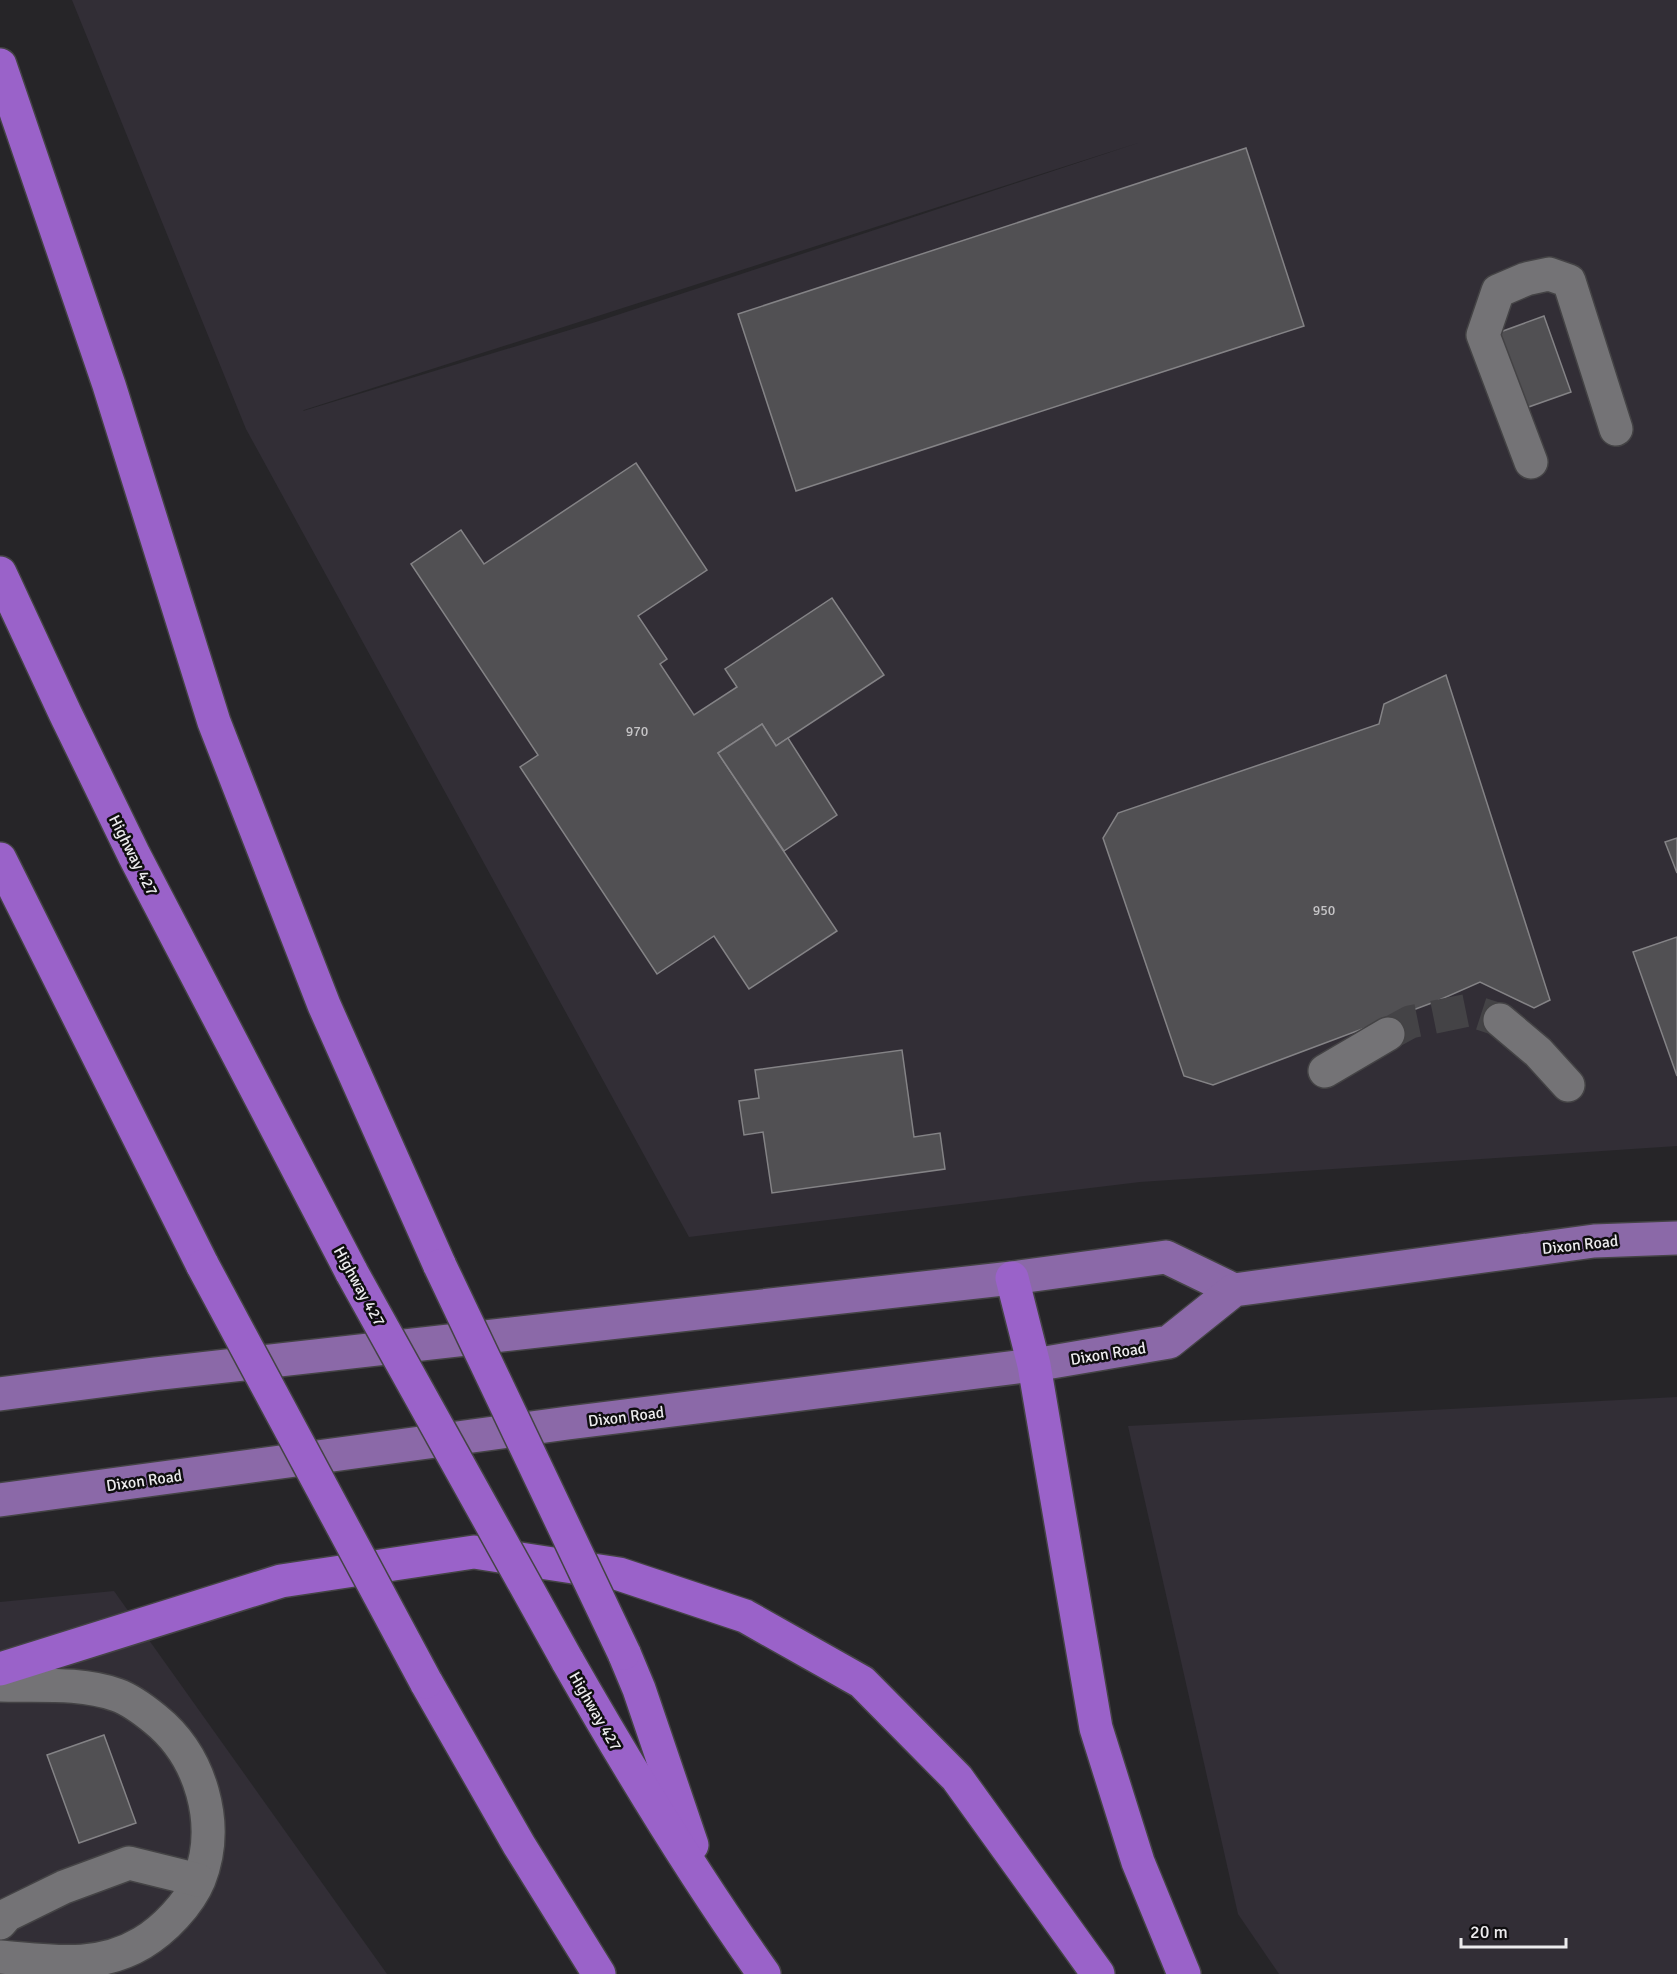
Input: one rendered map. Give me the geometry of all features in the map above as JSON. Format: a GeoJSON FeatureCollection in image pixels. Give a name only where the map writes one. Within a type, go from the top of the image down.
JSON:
{"type":"FeatureCollection","features":[{"type":"Feature","properties":{"kind":"highway"},"geometry":{"type":"LineString","coordinates":[[0,65],[109,385],[214,722],[324,1005],[440,1266],[624,1653],[698,1861],[719,1911]]}},
{"type":"Feature","properties":{"kind":"highway","name":"Highway 427"},"geometry":{"type":"LineString","coordinates":[[0,573],[64,713],[134,855],[352,1273],[638,1784],[719,1911],[764,1974]]}},
{"type":"Feature","properties":{"kind":"highway"},"geometry":{"type":"LineString","coordinates":[[0,859],[203,1266],[426,1682],[519,1845],[599,1974]]}},
{"type":"Feature","properties":{"kind":"highway"},"geometry":{"type":"LineString","coordinates":[[1012,1278],[1034,1365],[1096,1728],[1138,1862],[1184,1974]]}},
{"type":"Feature","properties":{"kind":"highway"},"geometry":{"type":"LineString","coordinates":[[0,1669],[281,1581],[474,1552],[619,1574],[745,1616],[862,1682],[957,1778],[1098,1974]]}},
{"type":"Feature","properties":{"kind":"main road","name":"Dixon Road"},"geometry":{"type":"LineString","coordinates":[[0,1500],[568,1423],[1034,1365],[1169,1342],[1234,1290],[1594,1241],[1677,1238]]}},
{"type":"Feature","properties":{"kind":"main road"},"geometry":{"type":"LineString","coordinates":[[0,1394],[154,1374],[1012,1278],[1166,1257],[1234,1290]]}},
{"type":"Feature","properties":{"kind":"lane"},"geometry":{"type":"LineString","coordinates":[[1531,462],[1483,335],[1498,291],[1526,279],[1549,274],[1569,281],[1616,429]]}},
{"type":"Feature","properties":{"kind":"lane"},"geometry":{"type":"LineString","coordinates":[[1500,1020],[1538,1052],[1568,1085]]}},
{"type":"Feature","properties":{"kind":"lane"},"geometry":{"type":"LineString","coordinates":[[1325,1071],[1388,1034]]}},
{"type":"Feature","properties":{"kind":"lane"},"geometry":{"type":"LineString","coordinates":[[0,1685],[85,1687],[118,1695],[141,1708],[164,1726],[187,1754],[196,1771],[204,1796],[207,1825],[205,1853],[198,1880],[180,1908],[163,1928],[140,1944],[114,1955],[85,1963],[0,1957]]}},
{"type":"Feature","properties":{"kind":"lane"},"geometry":{"type":"LineString","coordinates":[[0,1923],[7,1915],[64,1887],[129,1863],[198,1880]]}},
{"type":"Feature","properties":{"kind":"shaded area"},"geometry":{"type":"Polygon","coordinates":[[[72,0],[1677,0],[1677,1146],[1140,1182],[689,1237],[246,429],[72,0]],[[1141,142],[303,411],[599,321],[1141,142]]]}},
{"type":"Feature","properties":{"kind":"shaded area"},"geometry":{"type":"Polygon","coordinates":[[[1677,1397],[1677,1974],[1279,1974],[1238,1914],[1128,1426],[1677,1397]]]}},
{"type":"Feature","properties":{"kind":"shaded area"},"geometry":{"type":"Polygon","coordinates":[[[114,1591],[387,1974],[0,1974],[0,1602],[114,1591]]]}},
{"type":"Feature","properties":{"kind":"building"},"geometry":{"type":"Polygon","coordinates":[[[1246,148],[1304,326],[796,491],[738,314],[1246,148]]]}},
{"type":"Feature","properties":{"kind":"building"},"geometry":{"type":"Polygon","coordinates":[[[1544,316],[1571,392],[1520,410],[1492,335],[1544,316]]]}},
{"type":"Feature","properties":{"kind":"building"},"geometry":{"type":"Polygon","coordinates":[[[636,463],[707,570],[638,616],[667,659],[660,664],[694,715],[737,687],[725,669],[832,598],[884,675],[776,746],[762,724],[718,753],[837,931],[749,989],[714,936],[657,974],[520,767],[538,755],[411,564],[461,530],[484,564],[636,463]]]}},
{"type":"Feature","properties":{"kind":"building"},"geometry":{"type":"Polygon","coordinates":[[[1446,675],[1550,1000],[1534,1008],[1480,982],[1437,1001],[1213,1085],[1184,1076],[1103,838],[1118,813],[1379,724],[1384,704],[1446,675]]]}},
{"type":"Feature","properties":{"kind":"building"},"geometry":{"type":"Polygon","coordinates":[[[762,724],[776,746],[788,738],[837,815],[784,851],[718,753],[762,724]]]}},
{"type":"Feature","properties":{"kind":"building"},"geometry":{"type":"Polygon","coordinates":[[[1677,838],[1677,873],[1665,842],[1677,838]]]}},
{"type":"Feature","properties":{"kind":"building"},"geometry":{"type":"Polygon","coordinates":[[[1677,937],[1677,1076],[1633,952],[1677,937]]]}},
{"type":"Feature","properties":{"kind":"building"},"geometry":{"type":"Polygon","coordinates":[[[902,1050],[914,1137],[940,1133],[945,1169],[772,1193],[763,1132],[744,1135],[739,1101],[759,1098],[755,1070],[902,1050]]]}},
{"type":"Feature","properties":{"kind":"building"},"geometry":{"type":"Polygon","coordinates":[[[104,1735],[136,1823],[79,1843],[47,1755],[104,1735]]]}},
{"type":"Feature","properties":{"kind":"tunnel"},"geometry":{"type":"LineString","coordinates":[[1388,1034],[1410,1022],[1469,1010],[1500,1020]]}}]}
